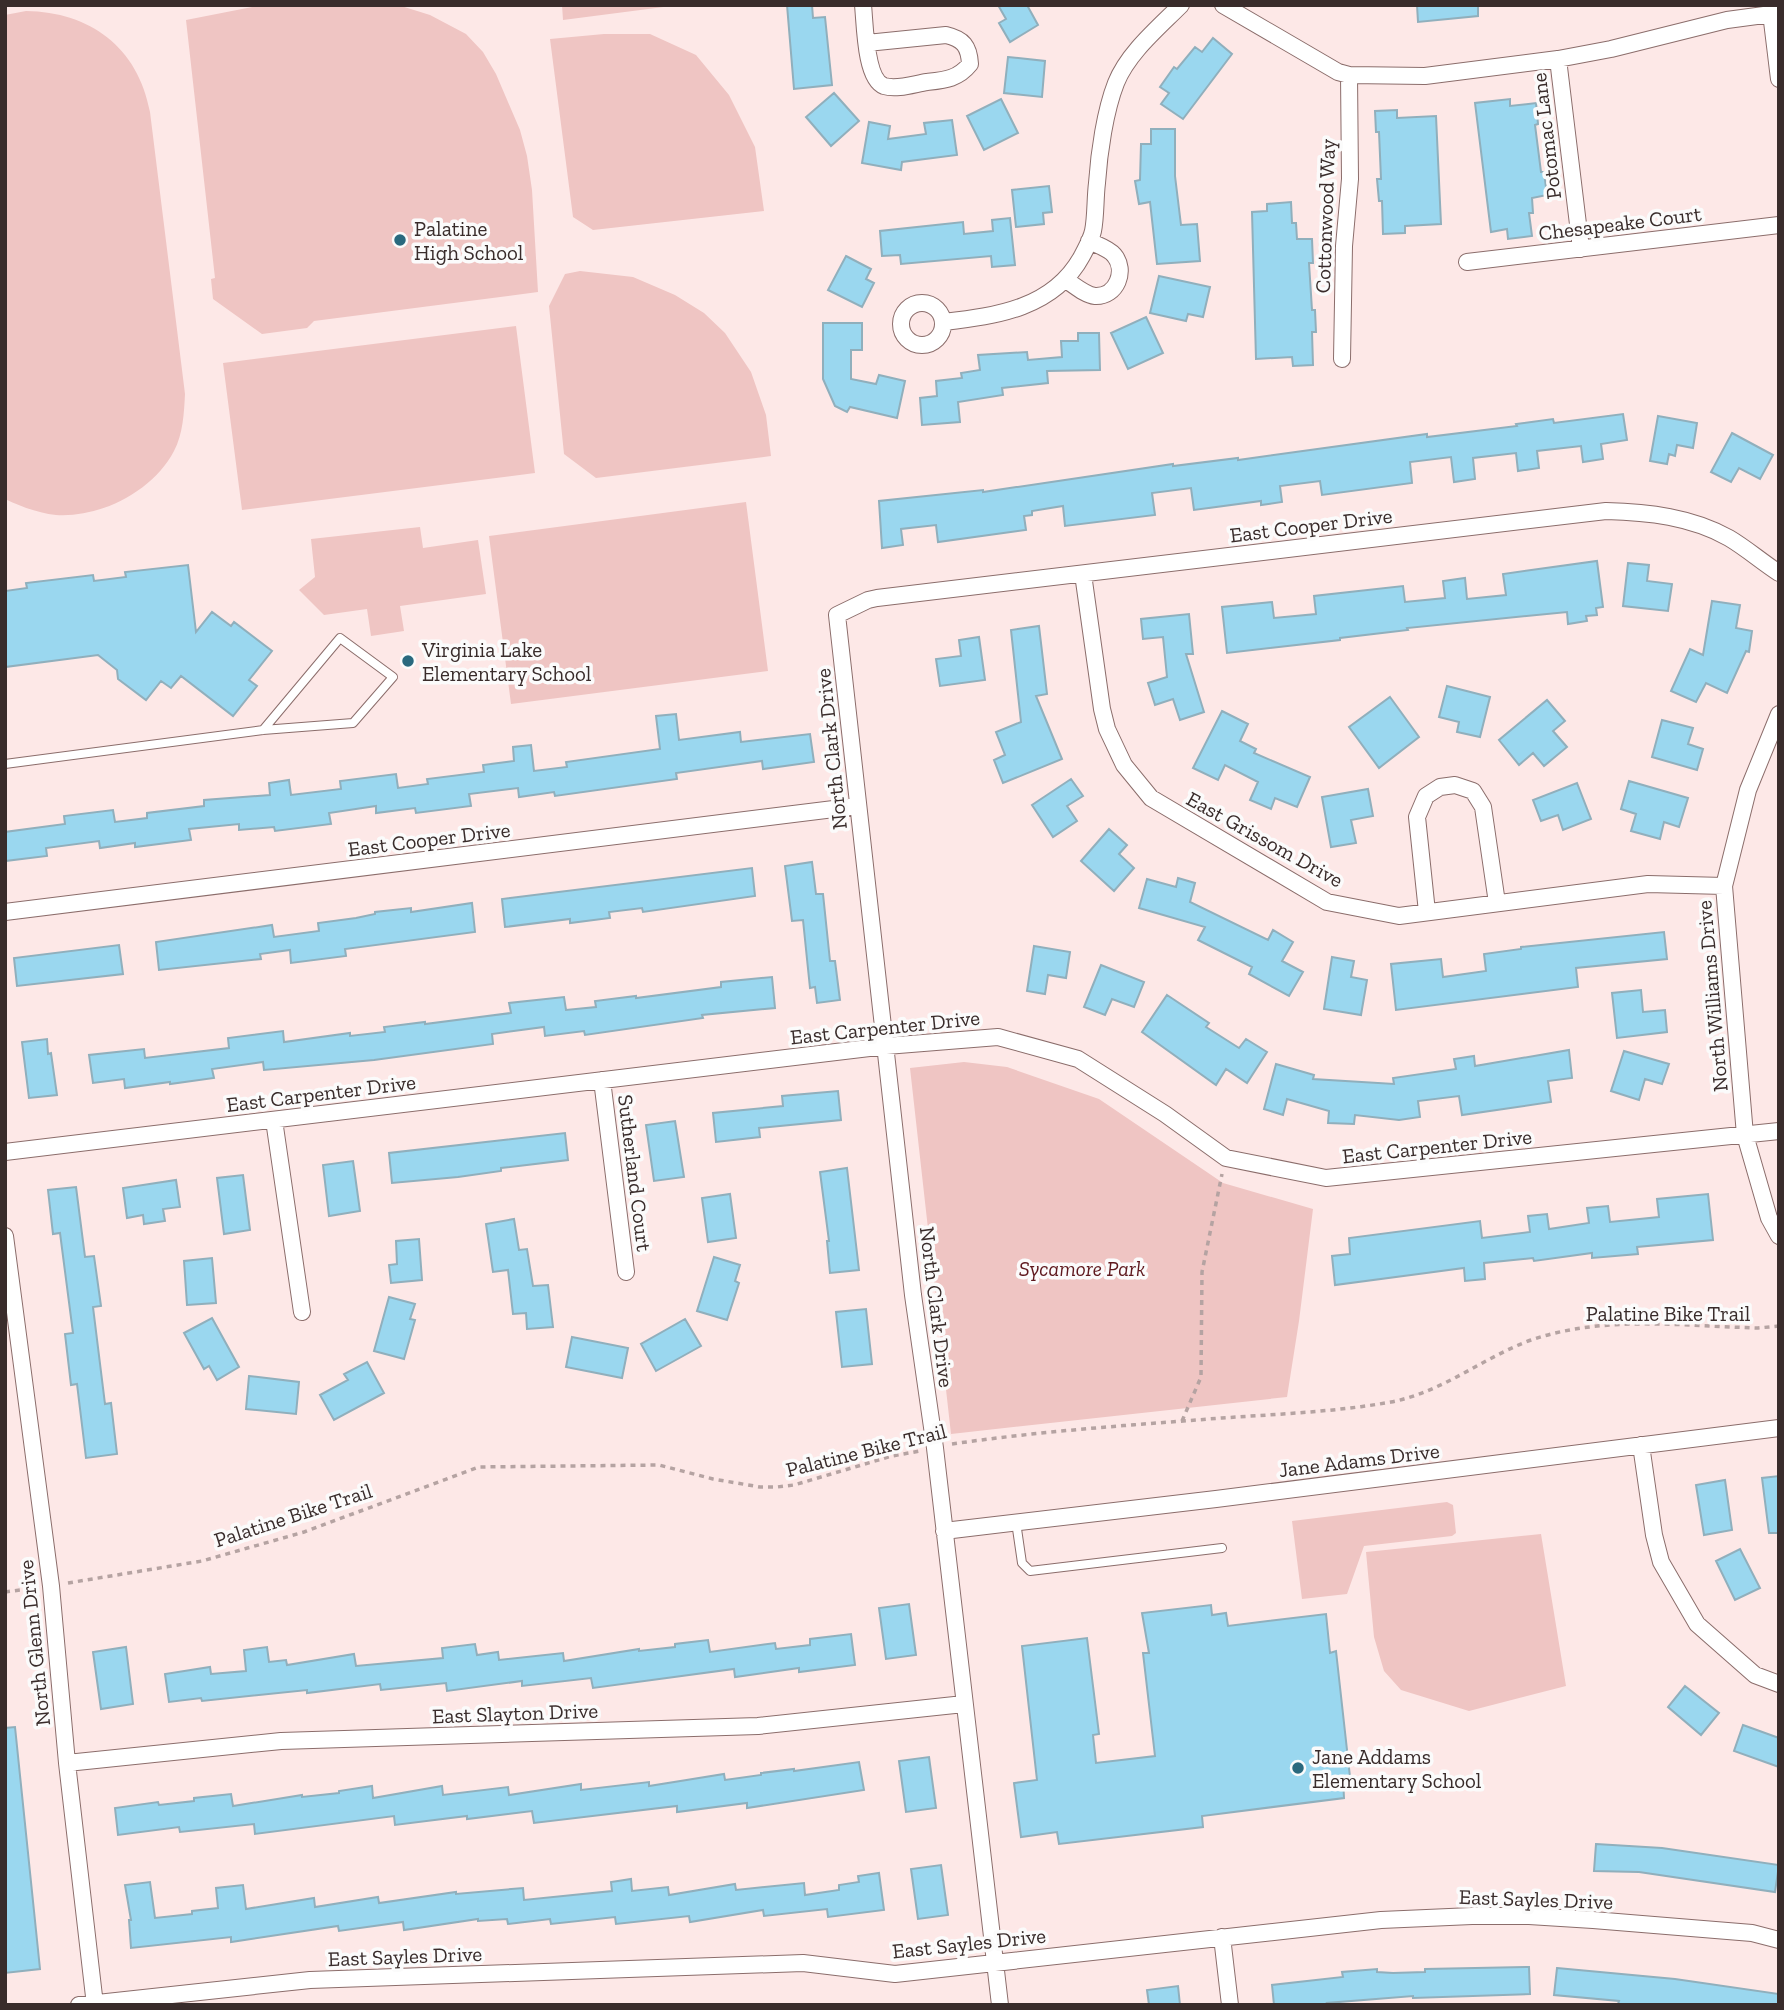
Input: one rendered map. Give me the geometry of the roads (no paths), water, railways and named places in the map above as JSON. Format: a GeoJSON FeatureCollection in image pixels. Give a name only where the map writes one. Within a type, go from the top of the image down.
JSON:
{"type":"FeatureCollection","features":[{"type":"Feature","properties":{"kind":"street"},"geometry":{"type":"LineString","coordinates":[[863,5],[867,43],[874,78],[883,86],[896,87],[953,79],[970,64],[965,43],[946,35],[867,43]]}},
{"type":"Feature","properties":{"kind":"street"},"geometry":{"type":"LineString","coordinates":[[944,322],[1006,313],[1028,306],[1066,280],[1079,263],[1092,234],[1101,155],[1117,82],[1130,60],[1181,5]]}},
{"type":"Feature","properties":{"kind":"street"},"geometry":{"type":"LineString","coordinates":[[1223,5],[1338,72],[1349,75],[1425,76],[1558,59],[1727,20],[1775,13],[1779,79]]}},
{"type":"Feature","properties":{"kind":"street","name":"Potomac Lane"},"geometry":{"type":"LineString","coordinates":[[1558,59],[1581,249]]}},
{"type":"Feature","properties":{"kind":"street","name":"Cottonwood Way"},"geometry":{"type":"LineString","coordinates":[[1342,359],[1344,246],[1350,179],[1349,75]]}},
{"type":"Feature","properties":{"kind":"street","name":"Chesapeake Court"},"geometry":{"type":"LineString","coordinates":[[1467,262],[1779,225]]}},
{"type":"Feature","properties":{"kind":"street"},"geometry":{"type":"LineString","coordinates":[[1066,280],[1095,296],[1103,295],[1115,286],[1120,271],[1115,257],[1089,241]]}},
{"type":"Feature","properties":{"kind":"street","name":"East Cooper Drive"},"geometry":{"type":"LineString","coordinates":[[837,615],[877,598],[1606,511],[1636,512],[1696,524],[1729,538],[1779,573]]}},
{"type":"Feature","properties":{"kind":"street","name":"East Grissom Drive"},"geometry":{"type":"LineString","coordinates":[[1083,574],[1101,709],[1124,765],[1151,798],[1327,902],[1399,916],[1647,884],[1724,886]]}},
{"type":"Feature","properties":{"kind":"street","name":"North Clark Drive"},"geometry":{"type":"LineString","coordinates":[[837,615],[913,1295],[935,1448],[1000,2005]]}},
{"type":"Feature","properties":{"kind":"street","name":"North Williams Drive"},"geometry":{"type":"LineString","coordinates":[[1779,714],[1748,790],[1724,886],[1745,1135],[1769,1218],[1779,1236]]}},
{"type":"Feature","properties":{"kind":"street"},"geometry":{"type":"LineString","coordinates":[[1427,912],[1417,817],[1426,796],[1440,787],[1447,786],[1455,785],[1473,791],[1483,807],[1497,903]]}},
{"type":"Feature","properties":{"kind":"street","name":"East Cooper Drive"},"geometry":{"type":"LineString","coordinates":[[5,912],[858,806]]}},
{"type":"Feature","properties":{"kind":"street","name":"East Carpenter Drive"},"geometry":{"type":"LineString","coordinates":[[5,1152],[886,1046],[998,1038],[1078,1059],[1165,1114],[1226,1158],[1326,1178],[1779,1131]]}},
{"type":"Feature","properties":{"kind":"street","name":"Sutherland Court"},"geometry":{"type":"LineString","coordinates":[[602,1080],[626,1272]]}},
{"type":"Feature","properties":{"kind":"street"},"geometry":{"type":"LineString","coordinates":[[274,1120],[302,1312]]}},
{"type":"Feature","properties":{"kind":"street","name":"North Glenn Drive"},"geometry":{"type":"LineString","coordinates":[[5,1236],[51,1586],[90,2004]]}},
{"type":"Feature","properties":{"kind":"street","name":"Jane Adams Drive"},"geometry":{"type":"LineString","coordinates":[[944,1531],[1779,1427]]}},
{"type":"Feature","properties":{"kind":"street"},"geometry":{"type":"LineString","coordinates":[[1641,1445],[1654,1535],[1661,1562],[1697,1624],[1755,1675],[1779,1684]]}},
{"type":"Feature","properties":{"kind":"street","name":"East Slayton Drive"},"geometry":{"type":"LineString","coordinates":[[67,1763],[281,1741],[758,1726],[964,1704]]}},
{"type":"Feature","properties":{"kind":"street","name":"East Sayles Drive"},"geometry":{"type":"LineString","coordinates":[[90,2004],[310,1980],[803,1963],[895,1974],[1381,1920],[1484,1916],[1529,1916],[1752,1933],[1779,1940]]}},
{"type":"Feature","properties":{"kind":"street"},"geometry":{"type":"LineString","coordinates":[[1223,1937],[1230,2005]]}},
{"type":"Feature","properties":{"kind":"lane"},"geometry":{"type":"LineString","coordinates":[[5,764],[262,730],[353,723],[393,677],[340,638],[262,730]]}},
{"type":"Feature","properties":{"kind":"lane"},"geometry":{"type":"LineString","coordinates":[[1016,1522],[1022,1563],[1030,1572],[1222,1548]]}},
{"type":"Feature","properties":{"kind":"place","name":"Palatine High School"},"geometry":{"type":"Point","coordinates":[400,240]}},
{"type":"Feature","properties":{"kind":"place","name":"Virginia Lake Elementary School"},"geometry":{"type":"Point","coordinates":[408,661]}},
{"type":"Feature","properties":{"kind":"place","name":"Jane Addams Elementary School"},"geometry":{"type":"Point","coordinates":[1298,1768]}},
{"type":"Feature","properties":{"kind":"park label","name":"Sycamore Park"},"geometry":{"type":"Point","coordinates":[1082,1268]}}]}
